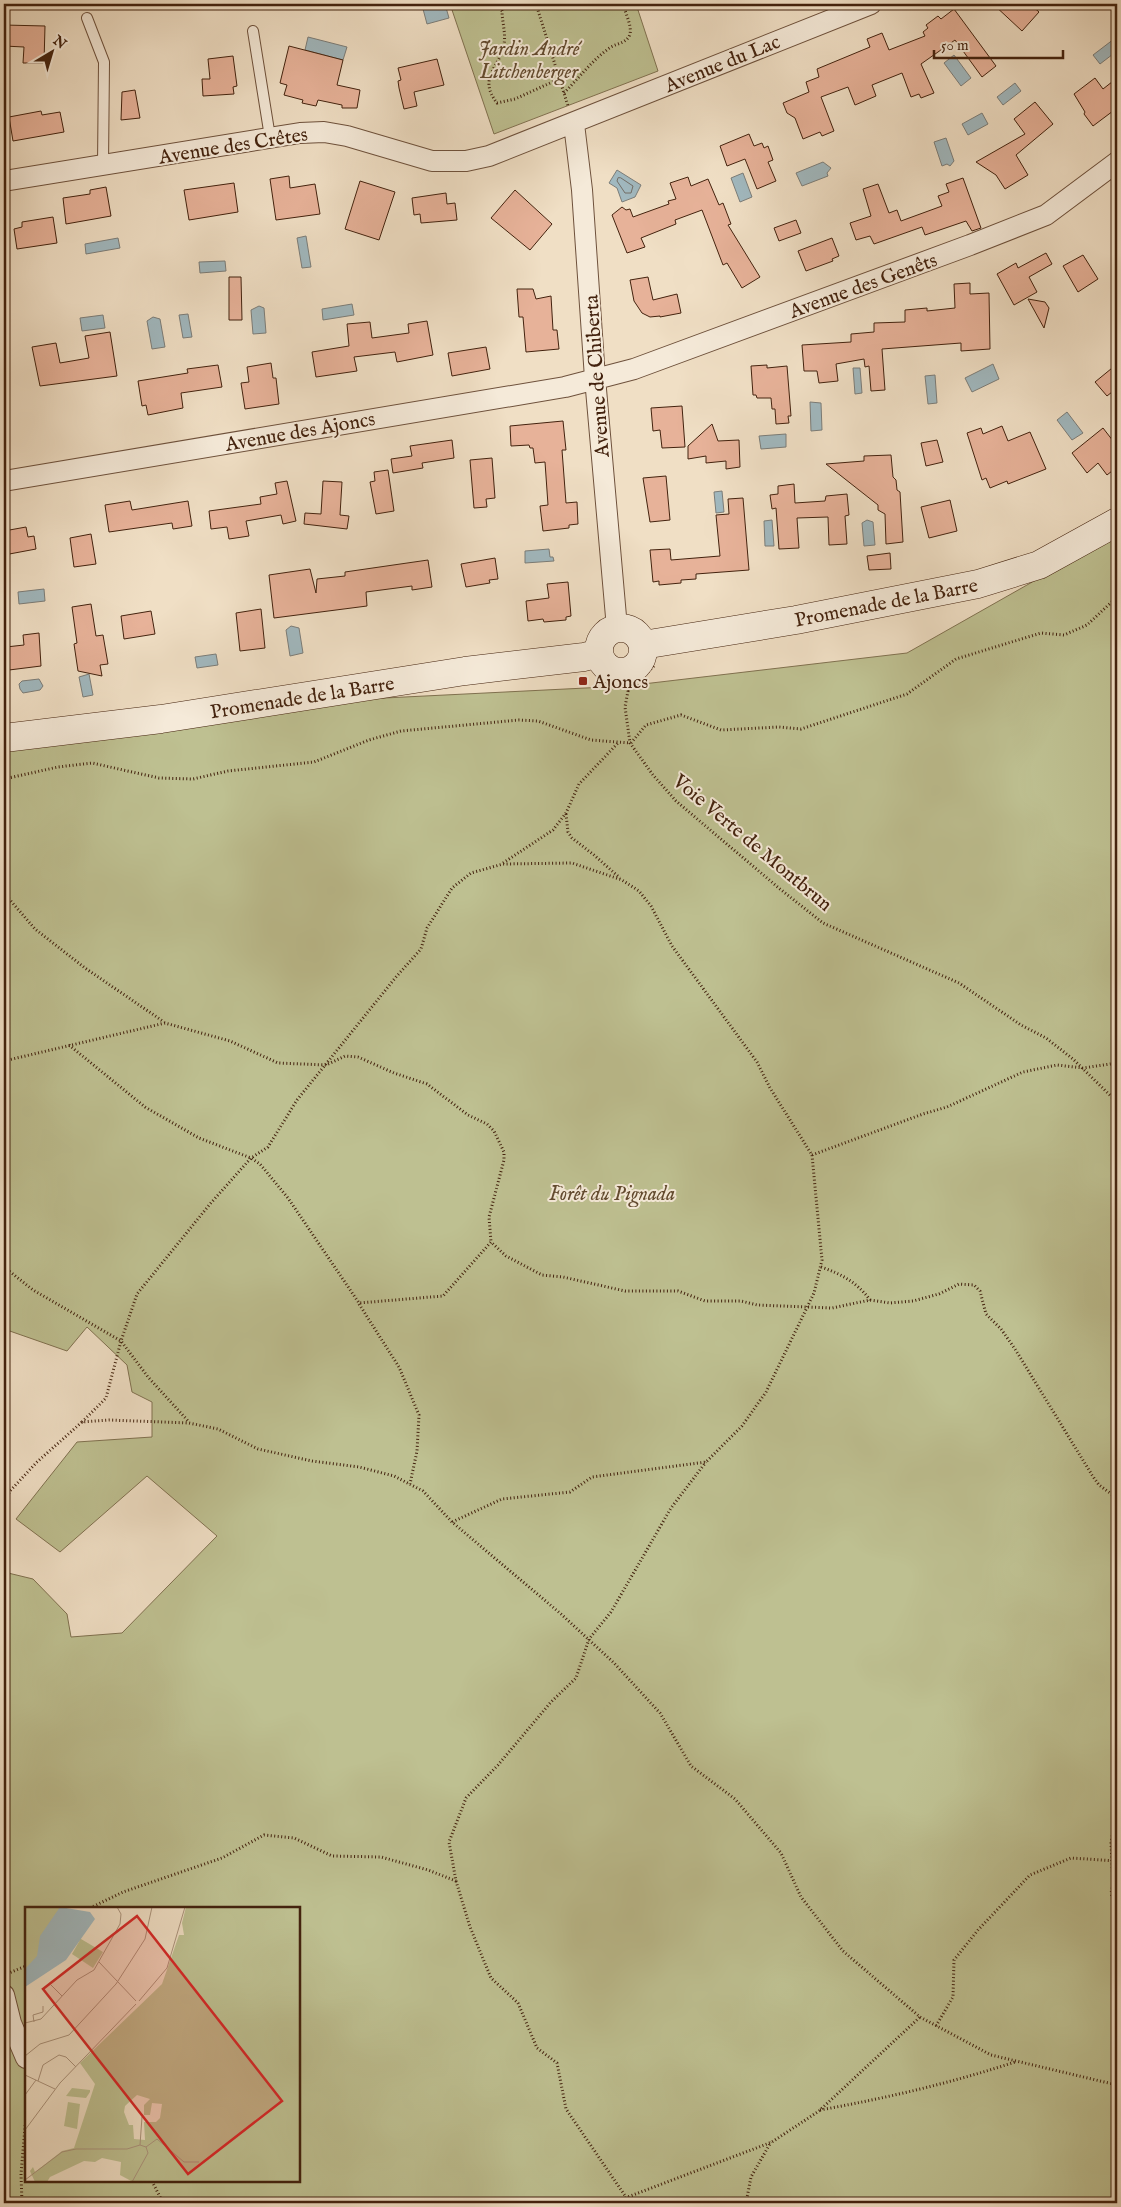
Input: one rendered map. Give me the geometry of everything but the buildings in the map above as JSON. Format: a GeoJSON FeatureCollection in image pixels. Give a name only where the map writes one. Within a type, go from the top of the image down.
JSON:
{"type":"FeatureCollection","features":[{"type":"Feature","properties":{"kind":"main road","name":"Promenade de la Barre"},"geometry":{"type":"LineString","coordinates":[[652,654],[796,620],[978,584],[1039,566],[1117,522]]}},
{"type":"Feature","properties":{"kind":"main road"},"geometry":{"type":"LineString","coordinates":[[617,628],[624,628],[636,634],[652,654],[628,671],[617,672],[592,655],[599,647],[603,637],[617,628]]}},
{"type":"Feature","properties":{"kind":"main road","name":"Promenade de la Barre"},"geometry":{"type":"LineString","coordinates":[[4,738],[491,675],[592,655]]}},
{"type":"Feature","properties":{"kind":"street","name":"Avenue du Lac"},"geometry":{"type":"LineString","coordinates":[[572,118],[871,4]]}},
{"type":"Feature","properties":{"kind":"street","name":"Avenue des Crêtes"},"geometry":{"type":"LineString","coordinates":[[4,181],[300,133],[324,132],[347,136],[432,160],[466,161],[489,156],[572,118]]}},
{"type":"Feature","properties":{"kind":"street","name":"Avenue de Chiberta"},"geometry":{"type":"LineString","coordinates":[[572,118],[582,190],[595,378],[617,628]]}},
{"type":"Feature","properties":{"kind":"street","name":"Avenue des Genêts"},"geometry":{"type":"LineString","coordinates":[[595,378],[634,369],[1046,216],[1117,162]]}},
{"type":"Feature","properties":{"kind":"street","name":"Avenue des Ajoncs"},"geometry":{"type":"LineString","coordinates":[[4,481],[565,387],[595,378]]}},
{"type":"Feature","properties":{"kind":"street"},"geometry":{"type":"LineString","coordinates":[[4,1995],[11,2023],[25,2056]]}},
{"type":"Feature","properties":{"kind":"lane"},"geometry":{"type":"LineString","coordinates":[[87,18],[104,62],[103,165]]}},
{"type":"Feature","properties":{"kind":"lane"},"geometry":{"type":"LineString","coordinates":[[254,31],[270,138]]}},
{"type":"Feature","properties":{"kind":"path"},"geometry":{"type":"LineString","coordinates":[[493,4],[502,11],[504,44],[488,83],[489,93],[497,102],[515,98],[559,78]]}},
{"type":"Feature","properties":{"kind":"path"},"geometry":{"type":"LineString","coordinates":[[536,4],[572,118]]}},
{"type":"Feature","properties":{"kind":"path"},"geometry":{"type":"LineString","coordinates":[[564,93],[598,58],[613,46],[624,42],[629,36],[630,31],[623,4]]}},
{"type":"Feature","properties":{"kind":"path"},"geometry":{"type":"LineString","coordinates":[[4,779],[58,767],[92,763],[159,778],[193,779],[228,771],[314,762],[369,740],[402,731],[519,720],[538,721],[591,740],[618,743],[630,743],[646,724],[681,715],[721,730],[779,726],[801,729],[907,694],[956,659],[1041,633],[1064,635],[1087,625],[1117,597]]}},
{"type":"Feature","properties":{"kind":"path"},"geometry":{"type":"LineString","coordinates":[[628,691],[652,654]]}},
{"type":"Feature","properties":{"kind":"path"},"geometry":{"type":"LineString","coordinates":[[592,655],[590,673],[626,686],[628,691]]}},
{"type":"Feature","properties":{"kind":"path","name":"Voie Verte de Montbrun"},"geometry":{"type":"LineString","coordinates":[[628,691],[625,707],[630,743],[653,775],[676,801],[780,889],[824,922],[959,982],[1021,1025],[1046,1038],[1083,1068],[1117,1102]]}},
{"type":"Feature","properties":{"kind":"path"},"geometry":{"type":"LineString","coordinates":[[503,864],[553,830],[566,813],[579,784],[618,743]]}},
{"type":"Feature","properties":{"kind":"path"},"geometry":{"type":"LineString","coordinates":[[566,813],[568,832],[572,838],[622,880]]}},
{"type":"Feature","properties":{"kind":"path"},"geometry":{"type":"LineString","coordinates":[[4,1503],[10,1491],[37,1462],[106,1398],[121,1342],[137,1294],[210,1204],[251,1158],[268,1147],[297,1100],[421,949],[427,928],[452,888],[471,873],[503,864],[572,863],[622,880],[631,884],[638,891],[651,906],[672,946],[757,1062],[770,1088],[812,1155],[822,1260],[817,1284],[807,1308],[766,1392],[742,1426],[706,1462],[671,1508],[611,1612],[589,1639],[576,1678],[551,1702],[498,1765],[466,1798],[450,1842],[456,1881],[470,1927],[491,1978],[518,2003],[537,2048],[557,2064],[566,2109],[630,2203]]}},
{"type":"Feature","properties":{"kind":"path"},"geometry":{"type":"LineString","coordinates":[[4,893],[36,929],[85,968],[165,1023],[230,1041],[278,1063],[326,1065],[345,1056],[358,1057],[394,1073],[427,1084],[468,1115],[487,1124],[494,1131],[504,1152],[504,1160],[489,1217],[491,1242],[506,1256],[542,1275],[625,1291],[678,1291],[705,1301],[741,1301],[757,1305],[807,1308],[832,1308],[870,1300],[890,1303],[912,1301],[939,1294],[959,1284],[974,1285],[980,1291],[986,1314],[1001,1329],[1016,1349],[1092,1476],[1099,1486],[1117,1498]]}},
{"type":"Feature","properties":{"kind":"path"},"geometry":{"type":"LineString","coordinates":[[4,1061],[165,1023]]}},
{"type":"Feature","properties":{"kind":"path"},"geometry":{"type":"LineString","coordinates":[[69,1045],[145,1107],[199,1138],[251,1158],[260,1164],[288,1198],[359,1303],[399,1367],[419,1415],[417,1451],[410,1484]]}},
{"type":"Feature","properties":{"kind":"path"},"geometry":{"type":"LineString","coordinates":[[812,1155],[947,1107],[1023,1072],[1057,1065],[1083,1068],[1117,1062]]}},
{"type":"Feature","properties":{"kind":"path"},"geometry":{"type":"LineString","coordinates":[[359,1303],[443,1296],[472,1266],[491,1242]]}},
{"type":"Feature","properties":{"kind":"path"},"geometry":{"type":"LineString","coordinates":[[821,1266],[845,1276],[863,1291],[870,1300]]}},
{"type":"Feature","properties":{"kind":"path"},"geometry":{"type":"LineString","coordinates":[[4,1267],[33,1290],[121,1342],[148,1377],[189,1423]]}},
{"type":"Feature","properties":{"kind":"path"},"geometry":{"type":"LineString","coordinates":[[82,1422],[109,1420],[189,1423],[218,1429],[258,1449],[312,1461],[359,1467],[394,1476],[423,1491],[452,1522],[589,1639],[614,1663],[660,1713],[691,1766],[735,1799],[781,1853],[801,1897],[843,1951],[920,2017],[991,2055],[1117,2085]]}},
{"type":"Feature","properties":{"kind":"path"},"geometry":{"type":"LineString","coordinates":[[452,1522],[502,1499],[570,1492],[592,1477],[706,1462]]}},
{"type":"Feature","properties":{"kind":"path"},"geometry":{"type":"LineString","coordinates":[[1117,1808],[1111,1843],[1114,1885],[1112,1893],[1117,1916]]}},
{"type":"Feature","properties":{"kind":"path"},"geometry":{"type":"LineString","coordinates":[[92,1907],[123,1892],[222,1858],[264,1835],[294,1838],[332,1856],[381,1858],[428,1870],[456,1881]]}},
{"type":"Feature","properties":{"kind":"path"},"geometry":{"type":"LineString","coordinates":[[936,2026],[953,1997],[954,1960],[978,1930],[1030,1875],[1071,1858],[1117,1861]]}},
{"type":"Feature","properties":{"kind":"path"},"geometry":{"type":"LineString","coordinates":[[4,1975],[25,1966]]}},
{"type":"Feature","properties":{"kind":"path"},"geometry":{"type":"LineString","coordinates":[[612,2203],[772,2142],[819,2111],[920,2017]]}},
{"type":"Feature","properties":{"kind":"path"},"geometry":{"type":"LineString","coordinates":[[819,2111],[902,2094],[966,2078],[1016,2062]]}},
{"type":"Feature","properties":{"kind":"path"},"geometry":{"type":"LineString","coordinates":[[22,2203],[21,2174],[25,2128]]}},
{"type":"Feature","properties":{"kind":"path"},"geometry":{"type":"LineString","coordinates":[[746,2203],[751,2177],[772,2142]]}},
{"type":"Feature","properties":{"kind":"path"},"geometry":{"type":"LineString","coordinates":[[152,2182],[163,2203]]}},
{"type":"Feature","properties":{"kind":"green space","name":"Jardin André Litchenberger"},"geometry":{"type":"Polygon","coordinates":[[[450,4],[636,4],[658,71],[494,134],[450,4]]]}},
{"type":"Feature","properties":{"kind":"green space","name":"Forêt du Pignada"},"geometry":{"type":"Polygon","coordinates":[[[1117,534],[1117,2203],[4,2203],[4,1572],[33,1579],[67,1614],[71,1637],[122,1633],[217,1536],[147,1476],[60,1552],[16,1519],[77,1442],[152,1437],[152,1402],[132,1392],[127,1365],[87,1327],[67,1351],[4,1329],[4,739],[224,706],[626,686],[907,653],[1117,534]]]}},
{"type":"Feature","properties":{"kind":"water"},"geometry":{"type":"Polygon","coordinates":[[[445,4],[449,18],[427,24],[423,9],[445,4]]]}},
{"type":"Feature","properties":{"kind":"water"},"geometry":{"type":"Polygon","coordinates":[[[308,37],[347,47],[343,60],[305,50],[308,37]]]}},
{"type":"Feature","properties":{"kind":"water"},"geometry":{"type":"Polygon","coordinates":[[[1114,39],[1117,44],[1117,51],[1100,64],[1093,55],[1114,39]]]}},
{"type":"Feature","properties":{"kind":"water"},"geometry":{"type":"Polygon","coordinates":[[[954,55],[971,78],[961,86],[944,63],[954,55]]]}},
{"type":"Feature","properties":{"kind":"water"},"geometry":{"type":"Polygon","coordinates":[[[1015,83],[1021,91],[1003,105],[997,97],[1015,83]]]}},
{"type":"Feature","properties":{"kind":"water"},"geometry":{"type":"Polygon","coordinates":[[[982,113],[988,124],[968,135],[962,124],[982,113]]]}},
{"type":"Feature","properties":{"kind":"water"},"geometry":{"type":"Polygon","coordinates":[[[946,138],[954,161],[950,166],[947,164],[942,166],[934,142],[946,138]]]}},
{"type":"Feature","properties":{"kind":"water"},"geometry":{"type":"Polygon","coordinates":[[[823,162],[831,168],[827,173],[828,176],[802,186],[796,173],[823,162]]]}},
{"type":"Feature","properties":{"kind":"water"},"geometry":{"type":"Polygon","coordinates":[[[617,170],[641,185],[635,197],[622,202],[617,188],[609,183],[617,170]]]}},
{"type":"Feature","properties":{"kind":"water"},"geometry":{"type":"Polygon","coordinates":[[[743,173],[752,197],[740,202],[731,178],[743,173]]]}},
{"type":"Feature","properties":{"kind":"water"},"geometry":{"type":"Polygon","coordinates":[[[306,236],[311,267],[302,268],[297,238],[306,236]]]}},
{"type":"Feature","properties":{"kind":"water"},"geometry":{"type":"Polygon","coordinates":[[[118,238],[120,248],[86,254],[85,244],[118,238]]]}},
{"type":"Feature","properties":{"kind":"water"},"geometry":{"type":"Polygon","coordinates":[[[225,261],[226,271],[200,273],[199,262],[225,261]]]}},
{"type":"Feature","properties":{"kind":"water"},"geometry":{"type":"Polygon","coordinates":[[[352,304],[354,315],[323,320],[322,309],[352,304]]]}},
{"type":"Feature","properties":{"kind":"water"},"geometry":{"type":"Polygon","coordinates":[[[259,306],[264,308],[266,333],[253,334],[251,310],[259,306]]]}},
{"type":"Feature","properties":{"kind":"water"},"geometry":{"type":"Polygon","coordinates":[[[188,314],[192,337],[183,338],[179,315],[188,314]]]}},
{"type":"Feature","properties":{"kind":"water"},"geometry":{"type":"Polygon","coordinates":[[[103,315],[105,328],[82,331],[80,318],[103,315]]]}},
{"type":"Feature","properties":{"kind":"water"},"geometry":{"type":"Polygon","coordinates":[[[153,317],[160,319],[165,347],[152,349],[147,321],[153,317]]]}},
{"type":"Feature","properties":{"kind":"water"},"geometry":{"type":"Polygon","coordinates":[[[993,364],[999,379],[972,392],[965,378],[993,364]]]}},
{"type":"Feature","properties":{"kind":"water"},"geometry":{"type":"Polygon","coordinates":[[[853,368],[860,368],[862,393],[855,394],[853,368]]]}},
{"type":"Feature","properties":{"kind":"water"},"geometry":{"type":"Polygon","coordinates":[[[935,375],[937,403],[928,404],[925,376],[935,375]]]}},
{"type":"Feature","properties":{"kind":"water"},"geometry":{"type":"Polygon","coordinates":[[[810,402],[821,403],[822,430],[811,431],[810,402]]]}},
{"type":"Feature","properties":{"kind":"water"},"geometry":{"type":"Polygon","coordinates":[[[1067,412],[1083,433],[1072,440],[1057,420],[1067,412]]]}},
{"type":"Feature","properties":{"kind":"water"},"geometry":{"type":"Polygon","coordinates":[[[786,434],[786,447],[761,449],[759,436],[786,434]]]}},
{"type":"Feature","properties":{"kind":"water"},"geometry":{"type":"Polygon","coordinates":[[[722,491],[724,512],[716,513],[714,492],[722,491]]]}},
{"type":"Feature","properties":{"kind":"water"},"geometry":{"type":"Polygon","coordinates":[[[772,520],[774,546],[765,546],[764,521],[772,520]]]}},
{"type":"Feature","properties":{"kind":"water"},"geometry":{"type":"Polygon","coordinates":[[[867,520],[873,522],[875,545],[864,546],[862,523],[867,520]]]}},
{"type":"Feature","properties":{"kind":"water"},"geometry":{"type":"Polygon","coordinates":[[[549,549],[550,557],[553,557],[554,561],[525,563],[525,551],[549,549]]]}},
{"type":"Feature","properties":{"kind":"water"},"geometry":{"type":"Polygon","coordinates":[[[44,589],[45,601],[19,604],[18,592],[44,589]]]}},
{"type":"Feature","properties":{"kind":"water"},"geometry":{"type":"Polygon","coordinates":[[[291,626],[299,628],[303,653],[290,656],[286,630],[291,626]]]}},
{"type":"Feature","properties":{"kind":"water"},"geometry":{"type":"Polygon","coordinates":[[[216,654],[218,665],[197,668],[195,657],[216,654]]]}},
{"type":"Feature","properties":{"kind":"water"},"geometry":{"type":"Polygon","coordinates":[[[89,674],[93,695],[83,697],[79,677],[89,674]]]}},
{"type":"Feature","properties":{"kind":"water"},"geometry":{"type":"Polygon","coordinates":[[[39,679],[43,686],[40,690],[23,693],[20,689],[19,684],[22,681],[39,679]]]}},
{"type":"Feature","properties":{"kind":"place","name":"Ajoncs"},"geometry":{"type":"Point","coordinates":[583,681]}}]}
